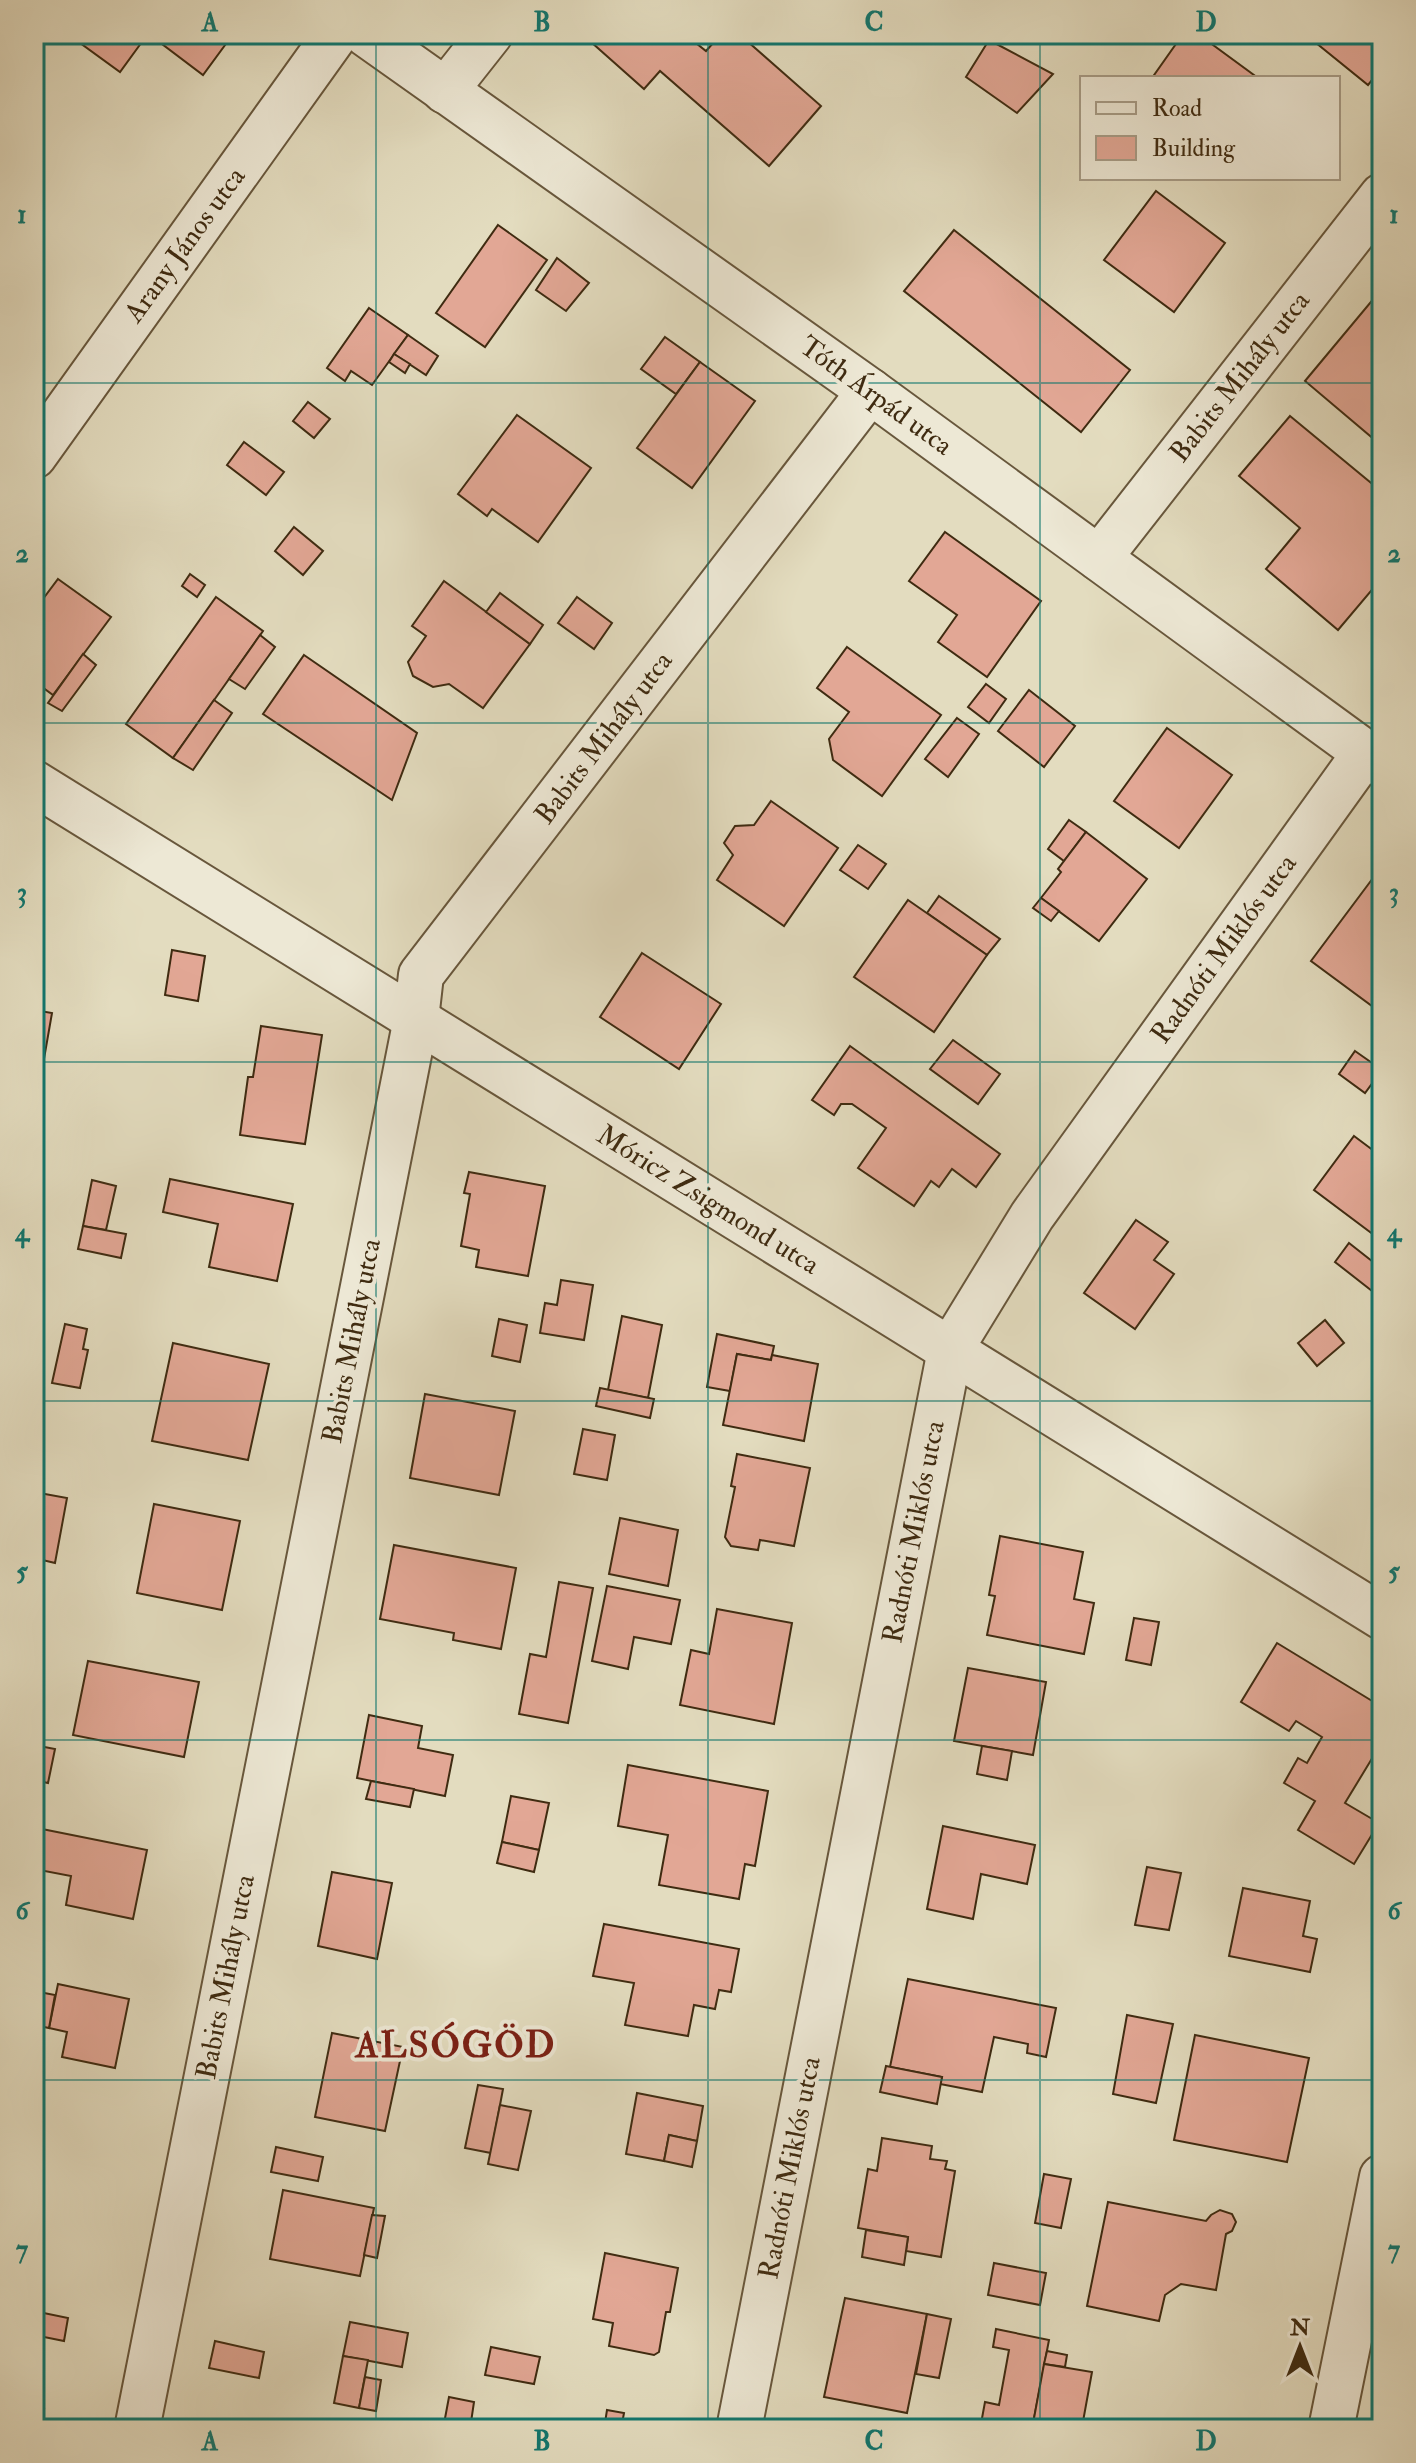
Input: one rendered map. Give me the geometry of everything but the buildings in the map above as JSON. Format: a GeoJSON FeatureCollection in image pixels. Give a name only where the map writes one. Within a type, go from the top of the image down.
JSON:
{"type":"FeatureCollection","features":[{"type":"Feature","properties":{"kind":"street","name":"Arany János utca"},"geometry":{"type":"LineString","coordinates":[[34,456],[336,34]]}},
{"type":"Feature","properties":{"kind":"street","name":"Tóth Árpád utca"},"geometry":{"type":"LineString","coordinates":[[366,34],[870,391],[1374,759]]}},
{"type":"Feature","properties":{"kind":"street"},"geometry":{"type":"LineString","coordinates":[[445,91],[490,34]]}},
{"type":"Feature","properties":{"kind":"street","name":"Babits Mihály utca"},"geometry":{"type":"LineString","coordinates":[[1099,558],[1382,196]]}},
{"type":"Feature","properties":{"kind":"street","name":"Babits Mihály utca"},"geometry":{"type":"LineString","coordinates":[[137,2429],[416,1019],[421,975],[870,391]]}},
{"type":"Feature","properties":{"kind":"street","name":"Radnóti Miklós utca"},"geometry":{"type":"LineString","coordinates":[[739,2429],[950,1350],[1032,1216],[1374,759]]}},
{"type":"Feature","properties":{"kind":"street","name":"Móricz Zsigmond utca"},"geometry":{"type":"LineString","coordinates":[[34,783],[1382,1617]]}},
{"type":"Feature","properties":{"kind":"street"},"geometry":{"type":"LineString","coordinates":[[1331,2429],[1382,2177]]}},
{"type":"Feature","properties":{"kind":"district","name":"ALSÓGÖD"},"geometry":{"type":"Point","coordinates":[456,2045]}}]}
